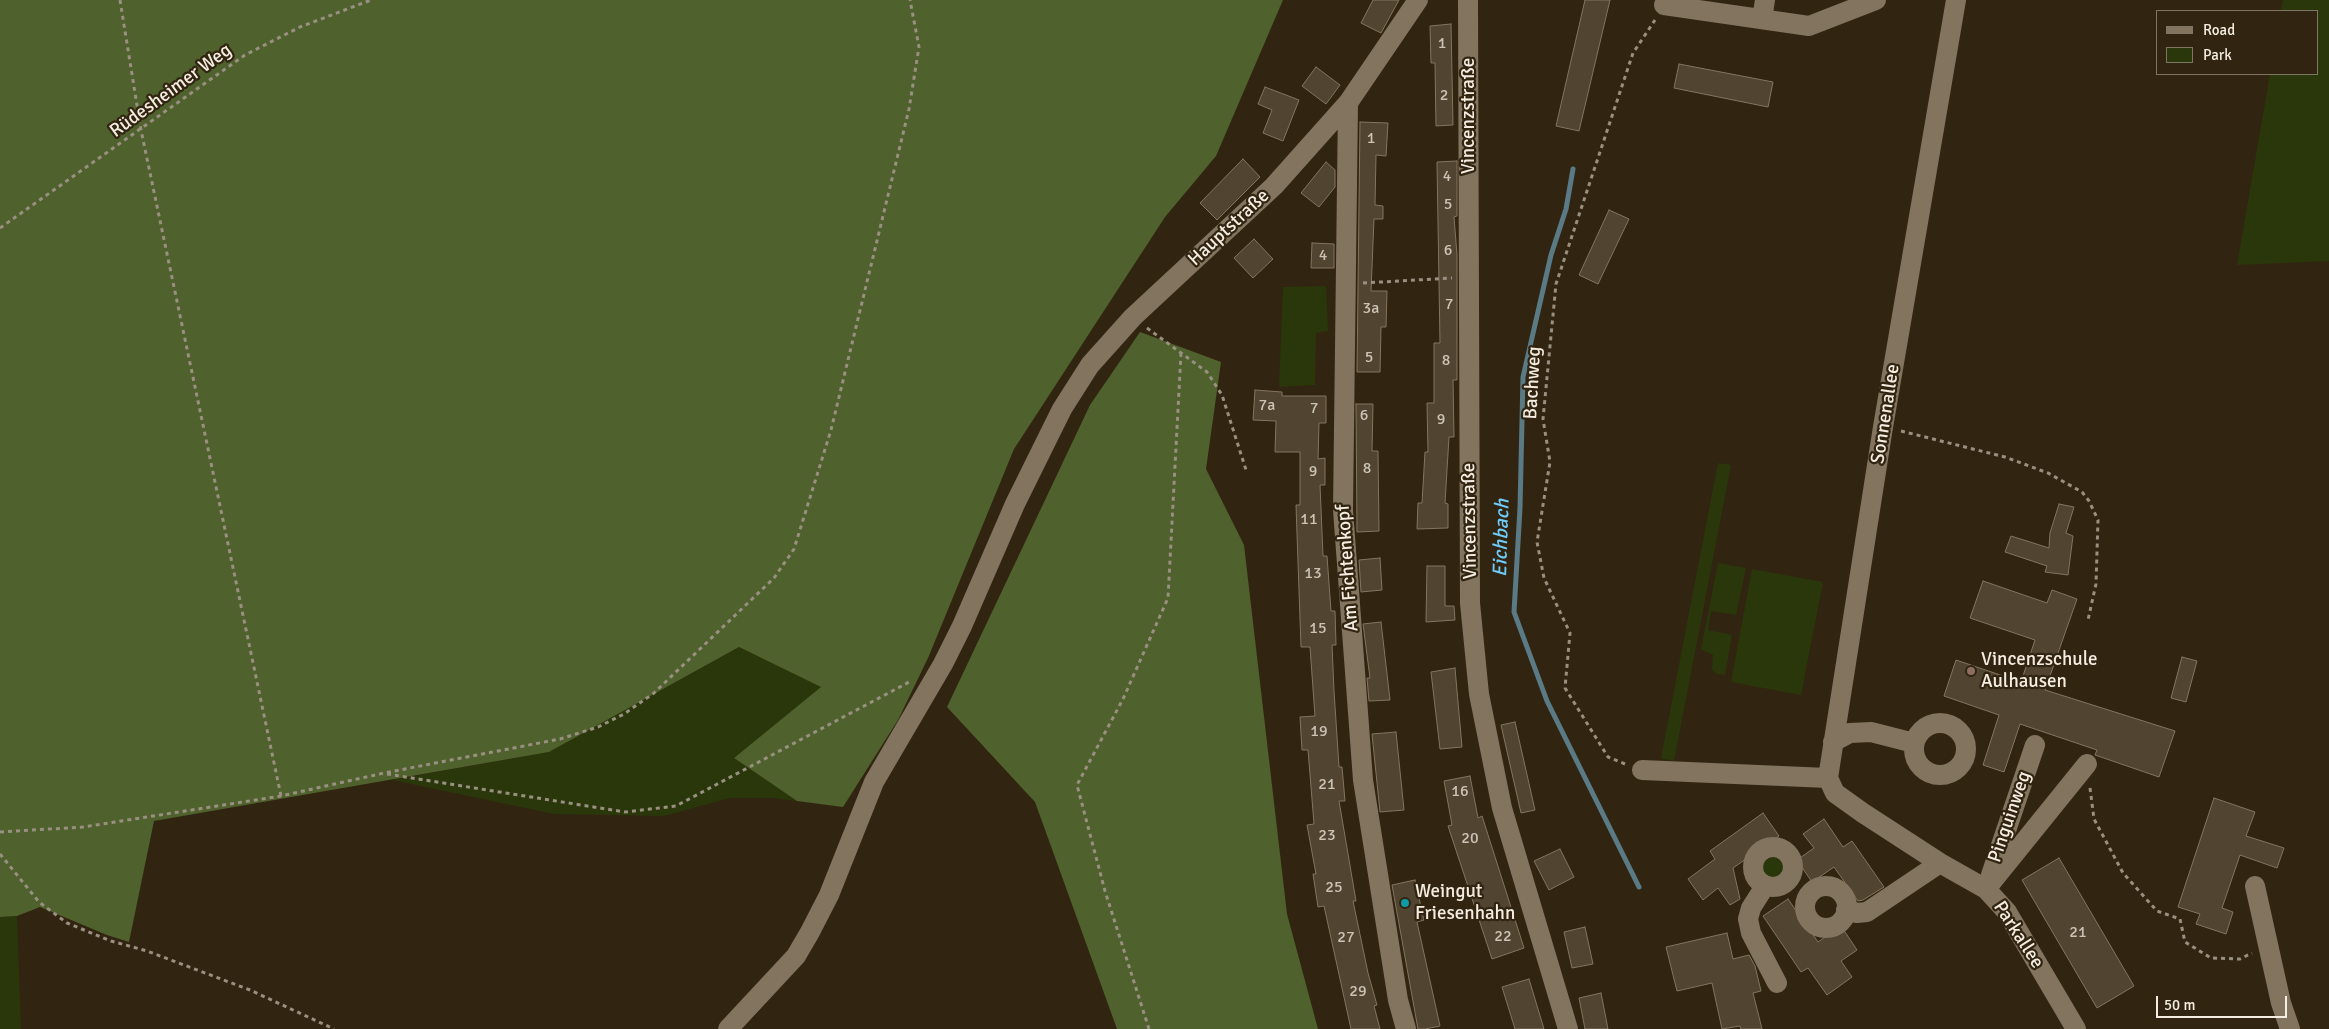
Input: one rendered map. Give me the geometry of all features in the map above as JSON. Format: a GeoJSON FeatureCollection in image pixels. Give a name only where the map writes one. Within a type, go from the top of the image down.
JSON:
{"type":"FeatureCollection","features":[{"type":"Feature","properties":{"kind":"street","name":"Hauptstraße"},"geometry":{"type":"LineString","coordinates":[[728,1029],[791,962],[810,932],[829,895],[874,782],[947,657],[1039,455],[1062,409],[1090,365],[1133,317],[1274,186],[1348,103],[1418,0]]}},
{"type":"Feature","properties":{"kind":"street","name":"Vincenzstraße"},"geometry":{"type":"LineString","coordinates":[[1468,0],[1470,603],[1479,694],[1502,808],[1568,1029]]}},
{"type":"Feature","properties":{"kind":"street"},"geometry":{"type":"LineString","coordinates":[[1664,5],[1764,10],[1809,26],[1876,0]]}},
{"type":"Feature","properties":{"kind":"street","name":"Sonnenallee"},"geometry":{"type":"LineString","coordinates":[[1828,778],[1884,427],[1956,0]]}},
{"type":"Feature","properties":{"kind":"street","name":"Am Fichtenkopf"},"geometry":{"type":"LineString","coordinates":[[1348,103],[1343,510],[1363,780],[1398,1000],[1406,1029]]}},
{"type":"Feature","properties":{"kind":"street"},"geometry":{"type":"LineString","coordinates":[[1833,742],[1850,733],[1870,732],[1914,743]]}},
{"type":"Feature","properties":{"kind":"street","name":"Pinguinweg"},"geometry":{"type":"LineString","coordinates":[[1986,889],[2035,745]]}},
{"type":"Feature","properties":{"kind":"street"},"geometry":{"type":"LineString","coordinates":[[1986,889],[2087,764]]}},
{"type":"Feature","properties":{"kind":"street"},"geometry":{"type":"LineString","coordinates":[[1642,770],[1828,778]]}},
{"type":"Feature","properties":{"kind":"street","name":"Parkallee"},"geometry":{"type":"LineString","coordinates":[[1828,778],[1835,793],[1940,863],[1986,889],[2007,912],[2076,1029]]}},
{"type":"Feature","properties":{"kind":"street"},"geometry":{"type":"LineString","coordinates":[[1770,848],[1782,850],[1791,858],[1793,870],[1787,882],[1777,887],[1765,886],[1756,877],[1753,865],[1759,854],[1770,848]]}},
{"type":"Feature","properties":{"kind":"street"},"geometry":{"type":"LineString","coordinates":[[1846,910],[1857,913],[1867,912],[1940,863]]}},
{"type":"Feature","properties":{"kind":"street"},"geometry":{"type":"LineString","coordinates":[[1787,882],[1805,902],[1806,914],[1819,926],[1831,927],[1836,924],[1846,910],[1844,896],[1839,891],[1826,886],[1813,890],[1805,902]]}},
{"type":"Feature","properties":{"kind":"street"},"geometry":{"type":"LineString","coordinates":[[1765,886],[1751,908],[1748,919],[1752,933],[1777,983]]}},
{"type":"Feature","properties":{"kind":"street"},"geometry":{"type":"LineString","coordinates":[[2255,886],[2281,1004],[2290,1029]]}},
{"type":"Feature","properties":{"kind":"path"},"geometry":{"type":"LineString","coordinates":[[120,0],[141,130],[281,796]]}},
{"type":"Feature","properties":{"kind":"path","name":"Rüdesheimer Weg"},"geometry":{"type":"LineString","coordinates":[[0,228],[245,55],[300,27],[371,0]]}},
{"type":"Feature","properties":{"kind":"path"},"geometry":{"type":"LineString","coordinates":[[0,832],[83,827],[281,796],[384,773],[560,739],[598,727],[624,714],[654,694],[774,578],[794,549],[831,430],[909,109],[919,48],[910,0]]}},
{"type":"Feature","properties":{"kind":"path","name":"Bachweg"},"geometry":{"type":"LineString","coordinates":[[1642,770],[1608,758],[1565,688],[1570,633],[1544,578],[1537,542],[1550,462],[1543,418],[1556,284],[1633,53],[1664,5]]}},
{"type":"Feature","properties":{"kind":"path"},"geometry":{"type":"LineString","coordinates":[[1346,284],[1470,276]]}},
{"type":"Feature","properties":{"kind":"path"},"geometry":{"type":"LineString","coordinates":[[1133,317],[1207,372],[1222,395],[1247,473]]}},
{"type":"Feature","properties":{"kind":"path"},"geometry":{"type":"LineString","coordinates":[[1149,1029],[1105,891],[1077,785],[1124,699],[1168,598],[1181,353]]}},
{"type":"Feature","properties":{"kind":"path"},"geometry":{"type":"LineString","coordinates":[[1884,427],[2005,457],[2048,473],[2082,492],[2089,501],[2098,520],[2096,584],[2088,620]]}},
{"type":"Feature","properties":{"kind":"path"},"geometry":{"type":"LineString","coordinates":[[384,773],[626,812],[676,806],[917,678]]}},
{"type":"Feature","properties":{"kind":"path"},"geometry":{"type":"LineString","coordinates":[[2087,764],[2094,819],[2123,873],[2157,911],[2180,919],[2185,942],[2211,958],[2240,958],[2268,946]]}},
{"type":"Feature","properties":{"kind":"path"},"geometry":{"type":"LineString","coordinates":[[0,854],[39,902],[67,923],[250,990],[334,1029]]}},
{"type":"Feature","properties":{"kind":"green space"},"geometry":{"type":"Polygon","coordinates":[[[0,0],[1283,0],[1216,156],[1165,217],[1014,449],[928,658],[898,720],[843,807],[797,801],[734,758],[821,687],[739,647],[549,752],[154,821],[129,942],[107,935],[40,907],[17,916],[0,917],[0,0]]]}},
{"type":"Feature","properties":{"kind":"green space"},"geometry":{"type":"Polygon","coordinates":[[[2283,0],[2329,0],[2329,261],[2237,265],[2270,75],[2319,75],[2319,10],[2281,10],[2283,0]]]}},
{"type":"Feature","properties":{"kind":"green space"},"geometry":{"type":"Polygon","coordinates":[[[1326,286],[1328,331],[1316,333],[1315,385],[1279,387],[1283,287],[1326,286]]]}},
{"type":"Feature","properties":{"kind":"green space"},"geometry":{"type":"Polygon","coordinates":[[[1140,332],[1221,362],[1206,469],[1244,545],[1287,914],[1318,1029],[1117,1029],[1035,802],[947,707],[1090,405],[1140,332]]]}},
{"type":"Feature","properties":{"kind":"green space"},"geometry":{"type":"Polygon","coordinates":[[[1718,463],[1731,465],[1674,761],[1661,758],[1718,463]]]}},
{"type":"Feature","properties":{"kind":"green space"},"geometry":{"type":"Polygon","coordinates":[[[1718,563],[1746,568],[1736,615],[1711,611],[1708,630],[1732,635],[1725,675],[1717,674],[1712,670],[1713,655],[1701,649],[1718,563]]]}},
{"type":"Feature","properties":{"kind":"green space"},"geometry":{"type":"Polygon","coordinates":[[[1752,569],[1823,582],[1801,695],[1731,682],[1752,569]]]}},
{"type":"Feature","properties":{"kind":"green space"},"geometry":{"type":"Polygon","coordinates":[[[739,647],[822,687],[734,758],[797,801],[773,798],[730,798],[664,816],[554,814],[392,780],[549,752],[739,647]]]}},
{"type":"Feature","properties":{"kind":"green space"},"geometry":{"type":"Polygon","coordinates":[[[1773,856],[1781,859],[1784,867],[1781,875],[1773,878],[1765,875],[1762,867],[1765,859],[1773,856]]]}},
{"type":"Feature","properties":{"kind":"green space"},"geometry":{"type":"Polygon","coordinates":[[[17,916],[21,1029],[0,1029],[0,917],[17,916]]]}},
{"type":"Feature","properties":{"kind":"building"},"geometry":{"type":"Polygon","coordinates":[[[1373,0],[1399,0],[1381,33],[1361,23],[1373,0]]]}},
{"type":"Feature","properties":{"kind":"building"},"geometry":{"type":"Polygon","coordinates":[[[1585,0],[1610,0],[1579,131],[1556,126],[1585,0]]]}},
{"type":"Feature","properties":{"kind":"building"},"geometry":{"type":"Polygon","coordinates":[[[1451,24],[1453,125],[1436,126],[1435,63],[1431,63],[1430,26],[1451,24]]]}},
{"type":"Feature","properties":{"kind":"building"},"geometry":{"type":"Polygon","coordinates":[[[1679,64],[1773,82],[1768,107],[1674,88],[1679,64]]]}},
{"type":"Feature","properties":{"kind":"building"},"geometry":{"type":"Polygon","coordinates":[[[1316,67],[1340,85],[1326,104],[1302,86],[1316,67]]]}},
{"type":"Feature","properties":{"kind":"building"},"geometry":{"type":"Polygon","coordinates":[[[1265,87],[1299,100],[1283,141],[1263,133],[1272,110],[1258,104],[1265,87]]]}},
{"type":"Feature","properties":{"kind":"building"},"geometry":{"type":"Polygon","coordinates":[[[1360,122],[1388,123],[1386,156],[1376,155],[1375,205],[1383,206],[1383,219],[1374,219],[1371,291],[1387,291],[1386,327],[1381,327],[1380,372],[1357,372],[1360,122]]]}},
{"type":"Feature","properties":{"kind":"building"},"geometry":{"type":"Polygon","coordinates":[[[1243,159],[1260,177],[1217,220],[1200,203],[1243,159]]]}},
{"type":"Feature","properties":{"kind":"building"},"geometry":{"type":"Polygon","coordinates":[[[1457,161],[1457,216],[1454,217],[1457,255],[1457,380],[1453,380],[1454,437],[1449,437],[1445,503],[1448,504],[1448,528],[1417,529],[1418,503],[1422,503],[1425,452],[1428,452],[1427,403],[1434,403],[1434,343],[1440,343],[1437,162],[1457,161]]]}},
{"type":"Feature","properties":{"kind":"building"},"geometry":{"type":"Polygon","coordinates":[[[1326,162],[1335,170],[1335,187],[1319,207],[1301,193],[1326,162]]]}},
{"type":"Feature","properties":{"kind":"building"},"geometry":{"type":"Polygon","coordinates":[[[1609,210],[1629,219],[1598,284],[1579,275],[1609,210]]]}},
{"type":"Feature","properties":{"kind":"building"},"geometry":{"type":"Polygon","coordinates":[[[1254,239],[1273,259],[1253,278],[1234,258],[1254,239]]]}},
{"type":"Feature","properties":{"kind":"building"},"geometry":{"type":"Polygon","coordinates":[[[1312,243],[1334,244],[1334,268],[1311,268],[1312,243]]]}},
{"type":"Feature","properties":{"kind":"building"},"geometry":{"type":"Polygon","coordinates":[[[1255,390],[1282,392],[1282,396],[1326,396],[1326,423],[1319,423],[1318,459],[1325,458],[1325,485],[1320,485],[1323,556],[1327,556],[1331,611],[1335,611],[1336,645],[1332,645],[1334,691],[1339,767],[1342,767],[1345,801],[1339,801],[1356,901],[1353,901],[1368,973],[1377,1005],[1374,1006],[1380,1029],[1351,1029],[1324,906],[1318,907],[1313,874],[1316,874],[1307,825],[1314,824],[1308,750],[1302,750],[1300,717],[1315,716],[1310,647],[1301,647],[1296,505],[1300,505],[1300,452],[1275,452],[1276,421],[1253,420],[1255,390]]]}},
{"type":"Feature","properties":{"kind":"building"},"geometry":{"type":"Polygon","coordinates":[[[1356,404],[1373,404],[1372,451],[1378,451],[1379,531],[1357,532],[1356,404]]]}},
{"type":"Feature","properties":{"kind":"building"},"geometry":{"type":"Polygon","coordinates":[[[2059,504],[2074,507],[2066,533],[2073,536],[2068,575],[2045,572],[2047,566],[2005,552],[2011,536],[2049,548],[2050,533],[2059,504]]]}},
{"type":"Feature","properties":{"kind":"building"},"geometry":{"type":"Polygon","coordinates":[[[1380,558],[1382,590],[1361,592],[1359,560],[1380,558]]]}},
{"type":"Feature","properties":{"kind":"building"},"geometry":{"type":"Polygon","coordinates":[[[1427,566],[1445,566],[1445,606],[1454,606],[1455,620],[1426,622],[1427,566]]]}},
{"type":"Feature","properties":{"kind":"building","name":"Vincenzschule Aulhausen"},"geometry":{"type":"Polygon","coordinates":[[[1983,581],[2047,603],[2052,590],[2077,599],[2045,690],[2175,731],[2159,777],[2095,755],[2097,750],[2020,724],[2004,772],[1983,765],[1999,715],[1944,696],[1956,660],[2021,682],[2035,640],[1970,618],[1983,581]]]}},
{"type":"Feature","properties":{"kind":"building"},"geometry":{"type":"Polygon","coordinates":[[[1381,622],[1390,700],[1369,701],[1367,678],[1370,678],[1363,624],[1381,622]]]}},
{"type":"Feature","properties":{"kind":"building"},"geometry":{"type":"Polygon","coordinates":[[[2182,657],[2197,661],[2186,702],[2171,698],[2182,657]]]}},
{"type":"Feature","properties":{"kind":"building"},"geometry":{"type":"Polygon","coordinates":[[[1455,668],[1462,747],[1440,749],[1431,672],[1455,668]]]}},
{"type":"Feature","properties":{"kind":"building"},"geometry":{"type":"Polygon","coordinates":[[[1515,722],[1535,810],[1521,813],[1501,725],[1515,722]]]}},
{"type":"Feature","properties":{"kind":"building"},"geometry":{"type":"Polygon","coordinates":[[[1396,732],[1404,810],[1380,812],[1372,734],[1396,732]]]}},
{"type":"Feature","properties":{"kind":"building"},"geometry":{"type":"Polygon","coordinates":[[[1470,776],[1478,818],[1482,816],[1524,948],[1492,959],[1448,826],[1452,825],[1444,781],[1470,776]]]}},
{"type":"Feature","properties":{"kind":"building"},"geometry":{"type":"Polygon","coordinates":[[[2214,798],[2255,812],[2246,836],[2284,848],[2277,868],[2240,855],[2222,908],[2233,912],[2226,934],[2196,924],[2200,914],[2178,907],[2214,798]]]}},
{"type":"Feature","properties":{"kind":"building"},"geometry":{"type":"Polygon","coordinates":[[[1763,813],[1779,836],[1733,868],[1740,899],[1730,905],[1718,888],[1703,900],[1688,879],[1715,859],[1710,851],[1763,813]]]}},
{"type":"Feature","properties":{"kind":"building"},"geometry":{"type":"Polygon","coordinates":[[[1824,819],[1843,847],[1852,841],[1884,887],[1858,901],[1834,867],[1812,882],[1797,860],[1814,848],[1803,834],[1824,819]]]}},
{"type":"Feature","properties":{"kind":"building"},"geometry":{"type":"Polygon","coordinates":[[[1560,849],[1574,877],[1549,890],[1534,861],[1560,849]]]}},
{"type":"Feature","properties":{"kind":"building"},"geometry":{"type":"Polygon","coordinates":[[[2059,858],[2134,986],[2097,1008],[2022,880],[2059,858]]]}},
{"type":"Feature","properties":{"kind":"building"},"geometry":{"type":"Polygon","coordinates":[[[1415,880],[1424,920],[1417,922],[1440,1026],[1425,1029],[1418,1029],[1392,885],[1415,880]]]}},
{"type":"Feature","properties":{"kind":"building"},"geometry":{"type":"Polygon","coordinates":[[[1788,899],[1818,942],[1841,926],[1857,950],[1841,961],[1852,977],[1827,995],[1808,968],[1801,972],[1763,916],[1788,899]]]}},
{"type":"Feature","properties":{"kind":"building"},"geometry":{"type":"Polygon","coordinates":[[[1585,927],[1593,964],[1572,968],[1564,932],[1585,927]]]}},
{"type":"Feature","properties":{"kind":"building"},"geometry":{"type":"Polygon","coordinates":[[[1727,933],[1733,959],[1749,955],[1755,966],[1761,991],[1753,993],[1762,1029],[1741,1029],[1740,1026],[1722,1029],[1712,983],[1677,991],[1666,947],[1727,933]]]}},
{"type":"Feature","properties":{"kind":"building"},"geometry":{"type":"Polygon","coordinates":[[[1529,979],[1544,1029],[1515,1029],[1502,987],[1529,979]]]}},
{"type":"Feature","properties":{"kind":"building"},"geometry":{"type":"Polygon","coordinates":[[[1601,993],[1608,1029],[1585,1029],[1579,998],[1601,993]]]}},
{"type":"Feature","properties":{"kind":"waterway","name":"Eichbach"},"geometry":{"type":"LineString","coordinates":[[1573,169],[1566,209],[1551,255],[1523,377],[1520,508],[1514,612],[1547,701],[1639,887]]}},
{"type":"Feature","properties":{"kind":"place","name":"Vincenzschule Aulhausen"},"geometry":{"type":"Point","coordinates":[1971,671]}},
{"type":"Feature","properties":{"kind":"place","name":"Weingut Friesenhahn"},"geometry":{"type":"Point","coordinates":[1405,903]}}]}
